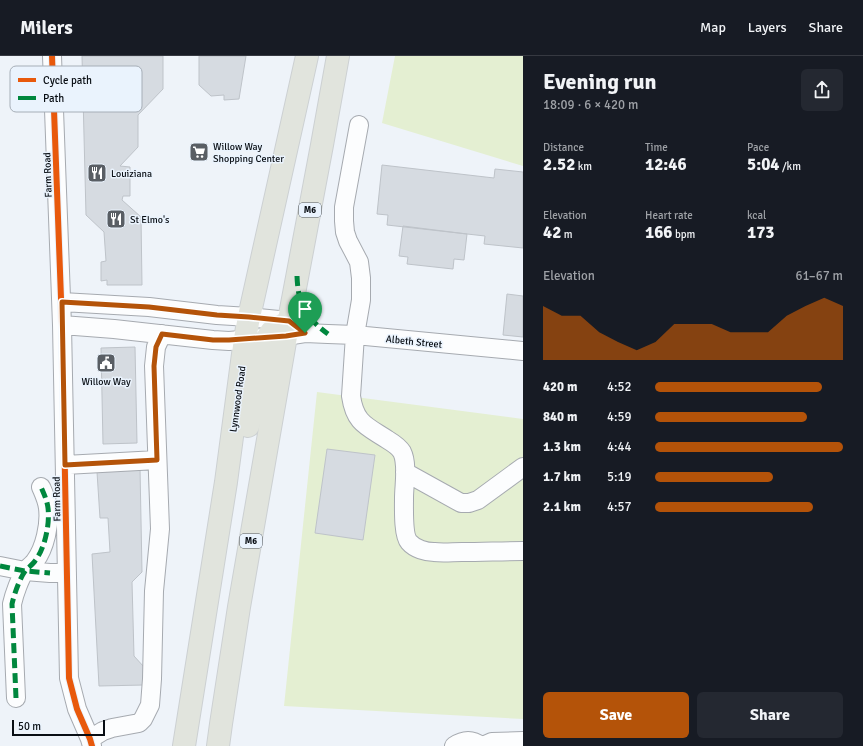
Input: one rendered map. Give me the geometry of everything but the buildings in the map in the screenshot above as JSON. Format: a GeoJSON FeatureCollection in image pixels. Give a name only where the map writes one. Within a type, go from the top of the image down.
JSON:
{"type":"FeatureCollection","features":[{"type":"Feature","properties":{"kind":"main road","name":"Lynnwood Road"},"geometry":{"type":"LineString","coordinates":[[218,746],[220,724],[239,607],[277,327],[307,56]]}},
{"type":"Feature","properties":{"kind":"main road","name":"Lynnwood Road"},"geometry":{"type":"LineString","coordinates":[[277,327],[322,145],[338,56]]}},
{"type":"Feature","properties":{"kind":"main road","name":"Lynnwood Road"},"geometry":{"type":"LineString","coordinates":[[184,746],[226,482],[245,339],[277,327]]}},
{"type":"Feature","properties":{"kind":"main road"},"geometry":{"type":"LineString","coordinates":[[209,587],[224,538],[235,493],[261,355],[277,327]]}},
{"type":"Feature","properties":{"kind":"street","name":"Farm Road"},"geometry":{"type":"LineString","coordinates":[[52,56],[52,66]]}},
{"type":"Feature","properties":{"kind":"street","name":"Farm Road"},"geometry":{"type":"LineString","coordinates":[[54,112],[62,302],[69,678],[77,709],[91,743]]}},
{"type":"Feature","properties":{"kind":"street"},"geometry":{"type":"LineString","coordinates":[[359,124],[344,207],[345,232],[359,262],[361,278],[361,300],[354,335],[351,396],[352,404],[358,418],[362,423],[390,442],[403,454],[405,472],[405,529],[408,542],[417,549],[434,552],[523,551]]}},
{"type":"Feature","properties":{"kind":"street","name":"Albeth Street"},"geometry":{"type":"LineString","coordinates":[[62,302],[149,307],[217,315],[277,327],[523,351]]}},
{"type":"Feature","properties":{"kind":"street"},"geometry":{"type":"LineString","coordinates":[[149,307],[149,315],[153,319],[201,328],[206,331],[213,340]]}},
{"type":"Feature","properties":{"kind":"street"},"geometry":{"type":"LineString","coordinates":[[62,325],[213,340],[245,339]]}},
{"type":"Feature","properties":{"kind":"street"},"geometry":{"type":"LineString","coordinates":[[140,332],[154,366]]}},
{"type":"Feature","properties":{"kind":"street"},"geometry":{"type":"LineString","coordinates":[[91,743],[103,731],[139,723],[143,719],[150,705],[154,591],[160,529],[154,366],[156,347],[162,334]]}},
{"type":"Feature","properties":{"kind":"street"},"geometry":{"type":"LineString","coordinates":[[65,465],[157,460]]}},
{"type":"Feature","properties":{"kind":"street"},"geometry":{"type":"LineString","coordinates":[[405,472],[461,503],[469,503],[478,500],[523,467]]}},
{"type":"Feature","properties":{"kind":"street"},"geometry":{"type":"LineString","coordinates":[[16,698],[12,604],[25,571],[35,561],[44,546],[48,509],[46,497],[41,487]]}},
{"type":"Feature","properties":{"kind":"street"},"geometry":{"type":"LineString","coordinates":[[0,566],[50,574],[67,574]]}},
{"type":"Feature","properties":{"kind":"street"},"geometry":{"type":"LineString","coordinates":[[454,746],[460,742],[466,741],[472,741],[482,746],[492,742],[523,741]]}},
{"type":"Feature","properties":{"kind":"green space"},"geometry":{"type":"Polygon","coordinates":[[[395,56],[523,56],[523,166],[382,123],[395,56]]]}},
{"type":"Feature","properties":{"kind":"green space"},"geometry":{"type":"Polygon","coordinates":[[[317,392],[523,419],[523,719],[284,706],[317,392]]]}},
{"type":"Feature","properties":{"kind":"marked path"},"geometry":{"type":"LineString","coordinates":[[297,276],[299,294],[304,309],[308,316],[328,334]]}},
{"type":"Feature","properties":{"kind":"marked path"},"geometry":{"type":"LineString","coordinates":[[16,698],[12,604],[22,577],[26,570],[39,556],[46,536],[48,508],[41,487]]}},
{"type":"Feature","properties":{"kind":"marked path"},"geometry":{"type":"LineString","coordinates":[[0,566],[25,571],[50,573]]}},
{"type":"Feature","properties":{"kind":"cycle path"},"geometry":{"type":"LineString","coordinates":[[52,56],[52,66]]}},
{"type":"Feature","properties":{"kind":"cycle path"},"geometry":{"type":"LineString","coordinates":[[54,112],[62,325],[69,678],[77,709],[92,746]]}},
{"type":"Feature","properties":{"kind":"cycle path"},"geometry":{"type":"LineString","coordinates":[[62,302],[149,307],[289,321]]}},
{"type":"Feature","properties":{"kind":"place","name":"Willow Way Shopping Center"},"geometry":{"type":"Point","coordinates":[199,152]}},
{"type":"Feature","properties":{"kind":"place","name":"Louiziana"},"geometry":{"type":"Point","coordinates":[97,173]}},
{"type":"Feature","properties":{"kind":"place","name":"St Elmo's"},"geometry":{"type":"Point","coordinates":[116,219]}},
{"type":"Feature","properties":{"kind":"place","name":"Willow Way"},"geometry":{"type":"Point","coordinates":[106,363]}},
{"type":"Feature","properties":{"kind":"route"},"geometry":{"type":"LineString","coordinates":[[62,302],[118,304],[289,321],[305,333],[286,336],[229,340],[213,340],[162,334],[156,347],[154,366],[157,460],[65,465],[62,302]]}}]}
